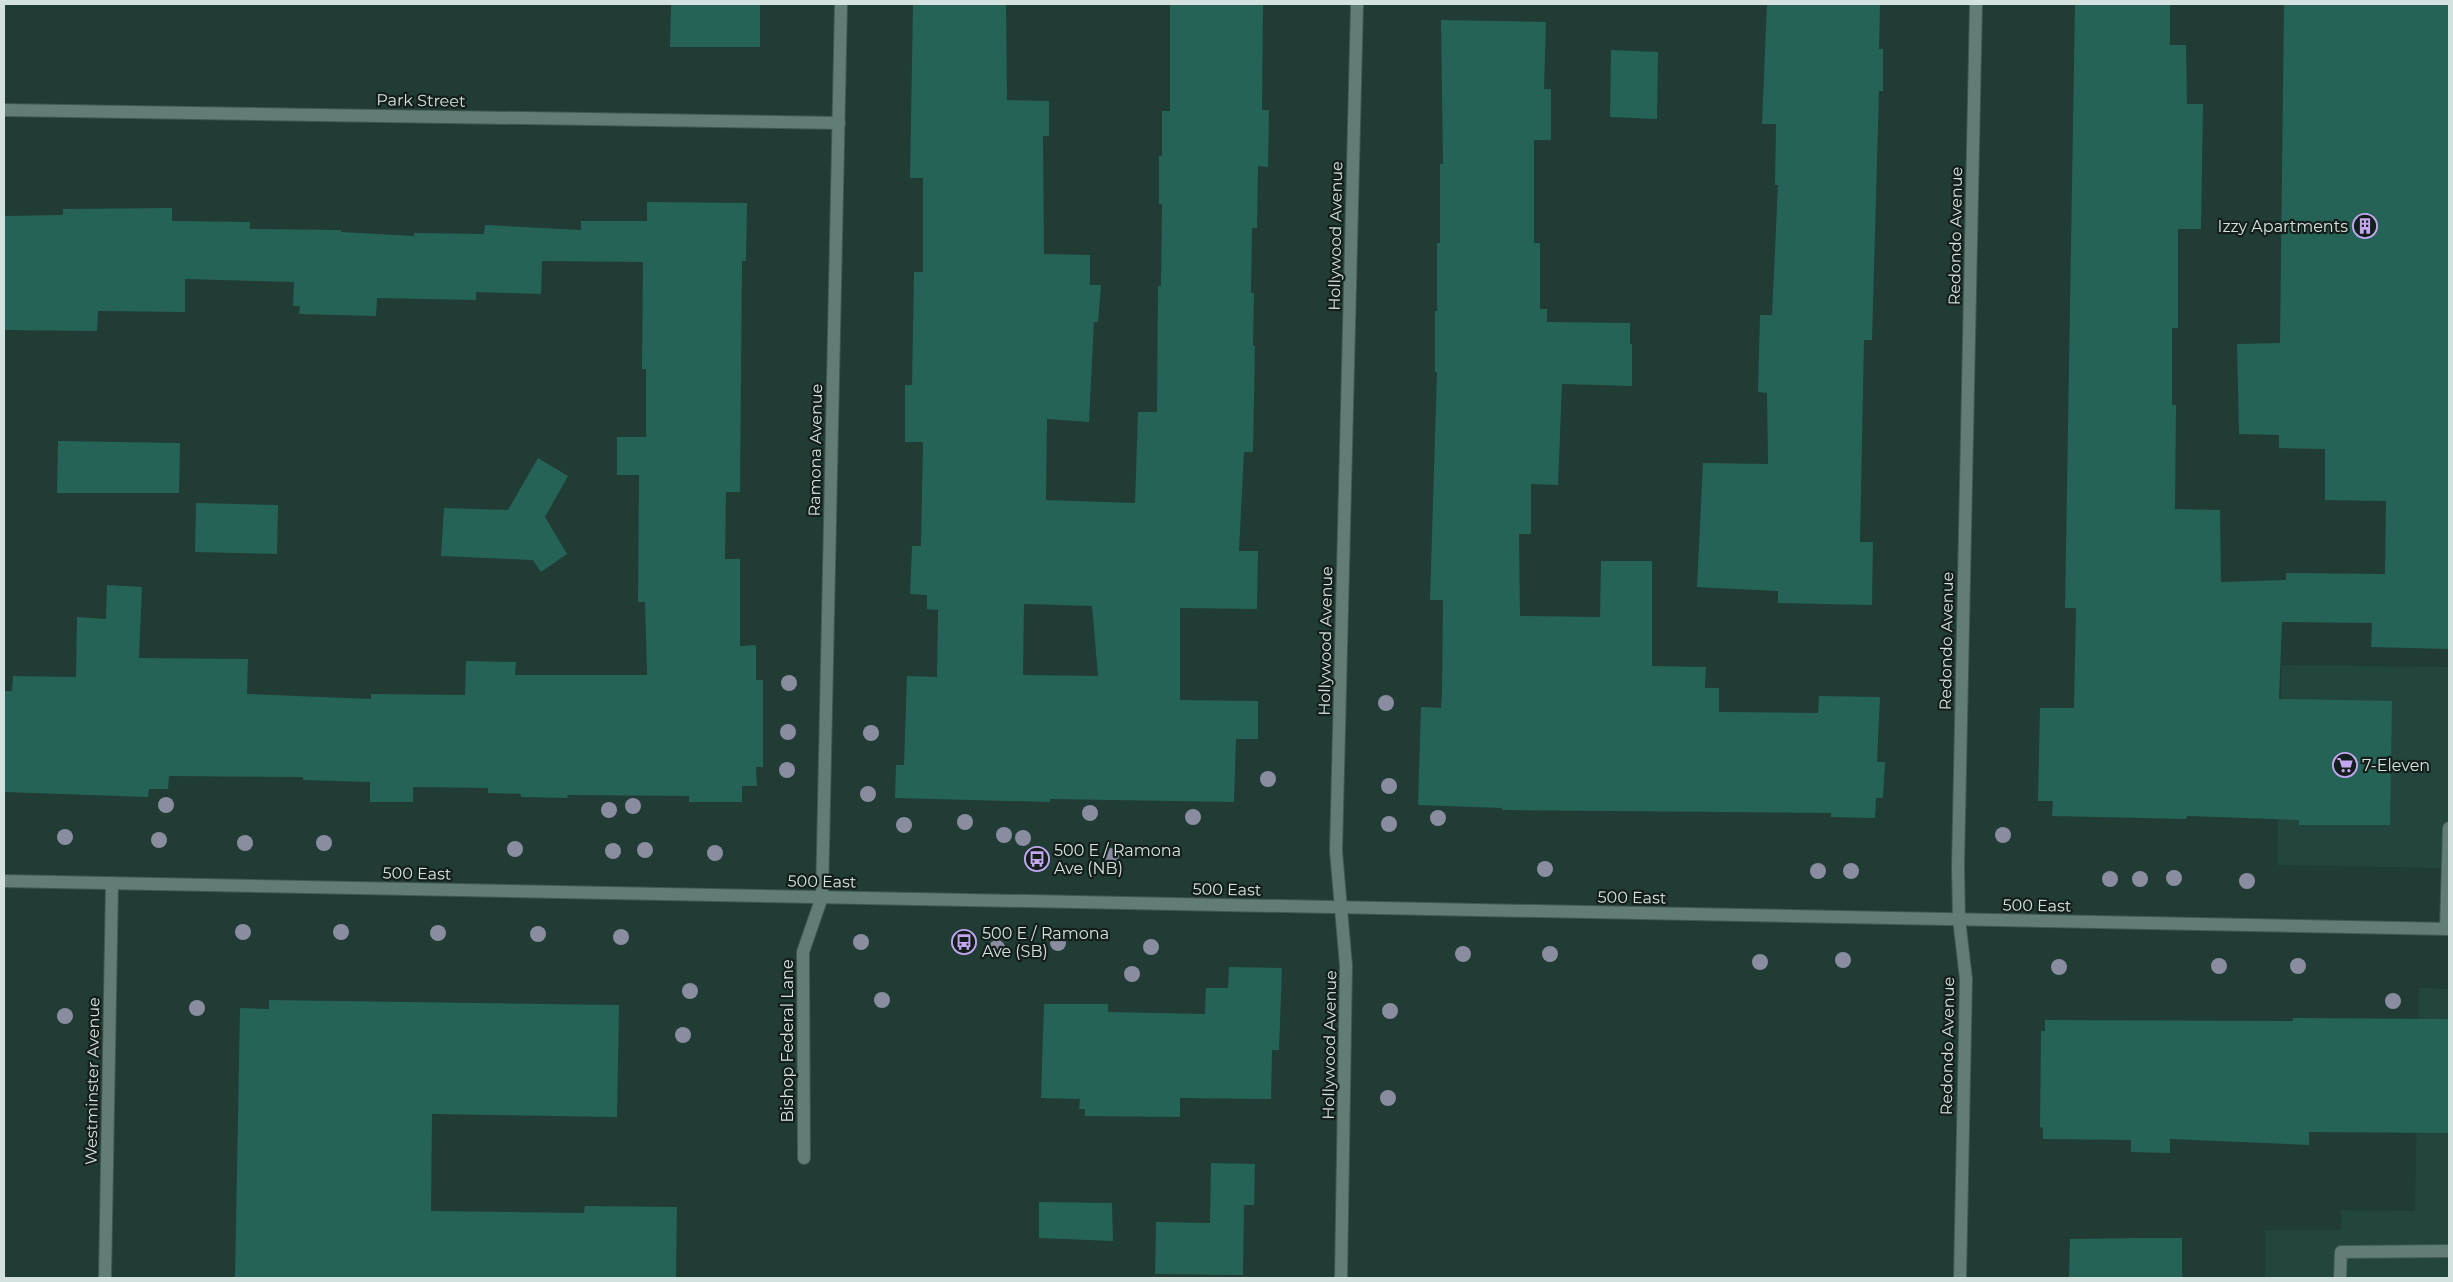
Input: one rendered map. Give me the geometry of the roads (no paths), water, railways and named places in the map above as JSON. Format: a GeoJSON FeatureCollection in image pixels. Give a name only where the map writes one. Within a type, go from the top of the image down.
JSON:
{"type":"FeatureCollection","features":[{"type":"Feature","properties":{"kind":"street","name":"Ramona Avenue"},"geometry":{"type":"LineString","coordinates":[[822,897],[841,4]]}},
{"type":"Feature","properties":{"kind":"street","name":"Hollywood Avenue"},"geometry":{"type":"LineString","coordinates":[[1341,1278],[1346,966],[1336,841],[1357,4]]}},
{"type":"Feature","properties":{"kind":"street","name":"Redondo Avenue"},"geometry":{"type":"LineString","coordinates":[[1960,1278],[1966,979],[1959,920],[1958,866],[1976,4]]}},
{"type":"Feature","properties":{"kind":"street","name":"Park Street"},"geometry":{"type":"LineString","coordinates":[[4,110],[839,123]]}},
{"type":"Feature","properties":{"kind":"street"},"geometry":{"type":"LineString","coordinates":[[2448,929],[2449,828]]}},
{"type":"Feature","properties":{"kind":"street","name":"500 East"},"geometry":{"type":"LineString","coordinates":[[4,881],[2448,929]]}},
{"type":"Feature","properties":{"kind":"street","name":"Westminster Avenue"},"geometry":{"type":"LineString","coordinates":[[105,1278],[112,884]]}},
{"type":"Feature","properties":{"kind":"street","name":"Bishop Federal Lane"},"geometry":{"type":"LineString","coordinates":[[804,1158],[803,952],[822,897]]}},
{"type":"Feature","properties":{"kind":"street"},"geometry":{"type":"LineString","coordinates":[[2340,1278],[2341,1252],[2449,1252]]}},
{"type":"Feature","properties":{"kind":"place","name":"Izzy Apartments"},"geometry":{"type":"Point","coordinates":[2365,226]}},
{"type":"Feature","properties":{"kind":"place","name":"7-Eleven"},"geometry":{"type":"Point","coordinates":[2345,765]}},
{"type":"Feature","properties":{"kind":"place","name":"500 E / Ramona Ave (NB)"},"geometry":{"type":"Point","coordinates":[1037,859]}},
{"type":"Feature","properties":{"kind":"place","name":"500 E / Ramona Ave (SB)"},"geometry":{"type":"Point","coordinates":[964,942]}}]}
